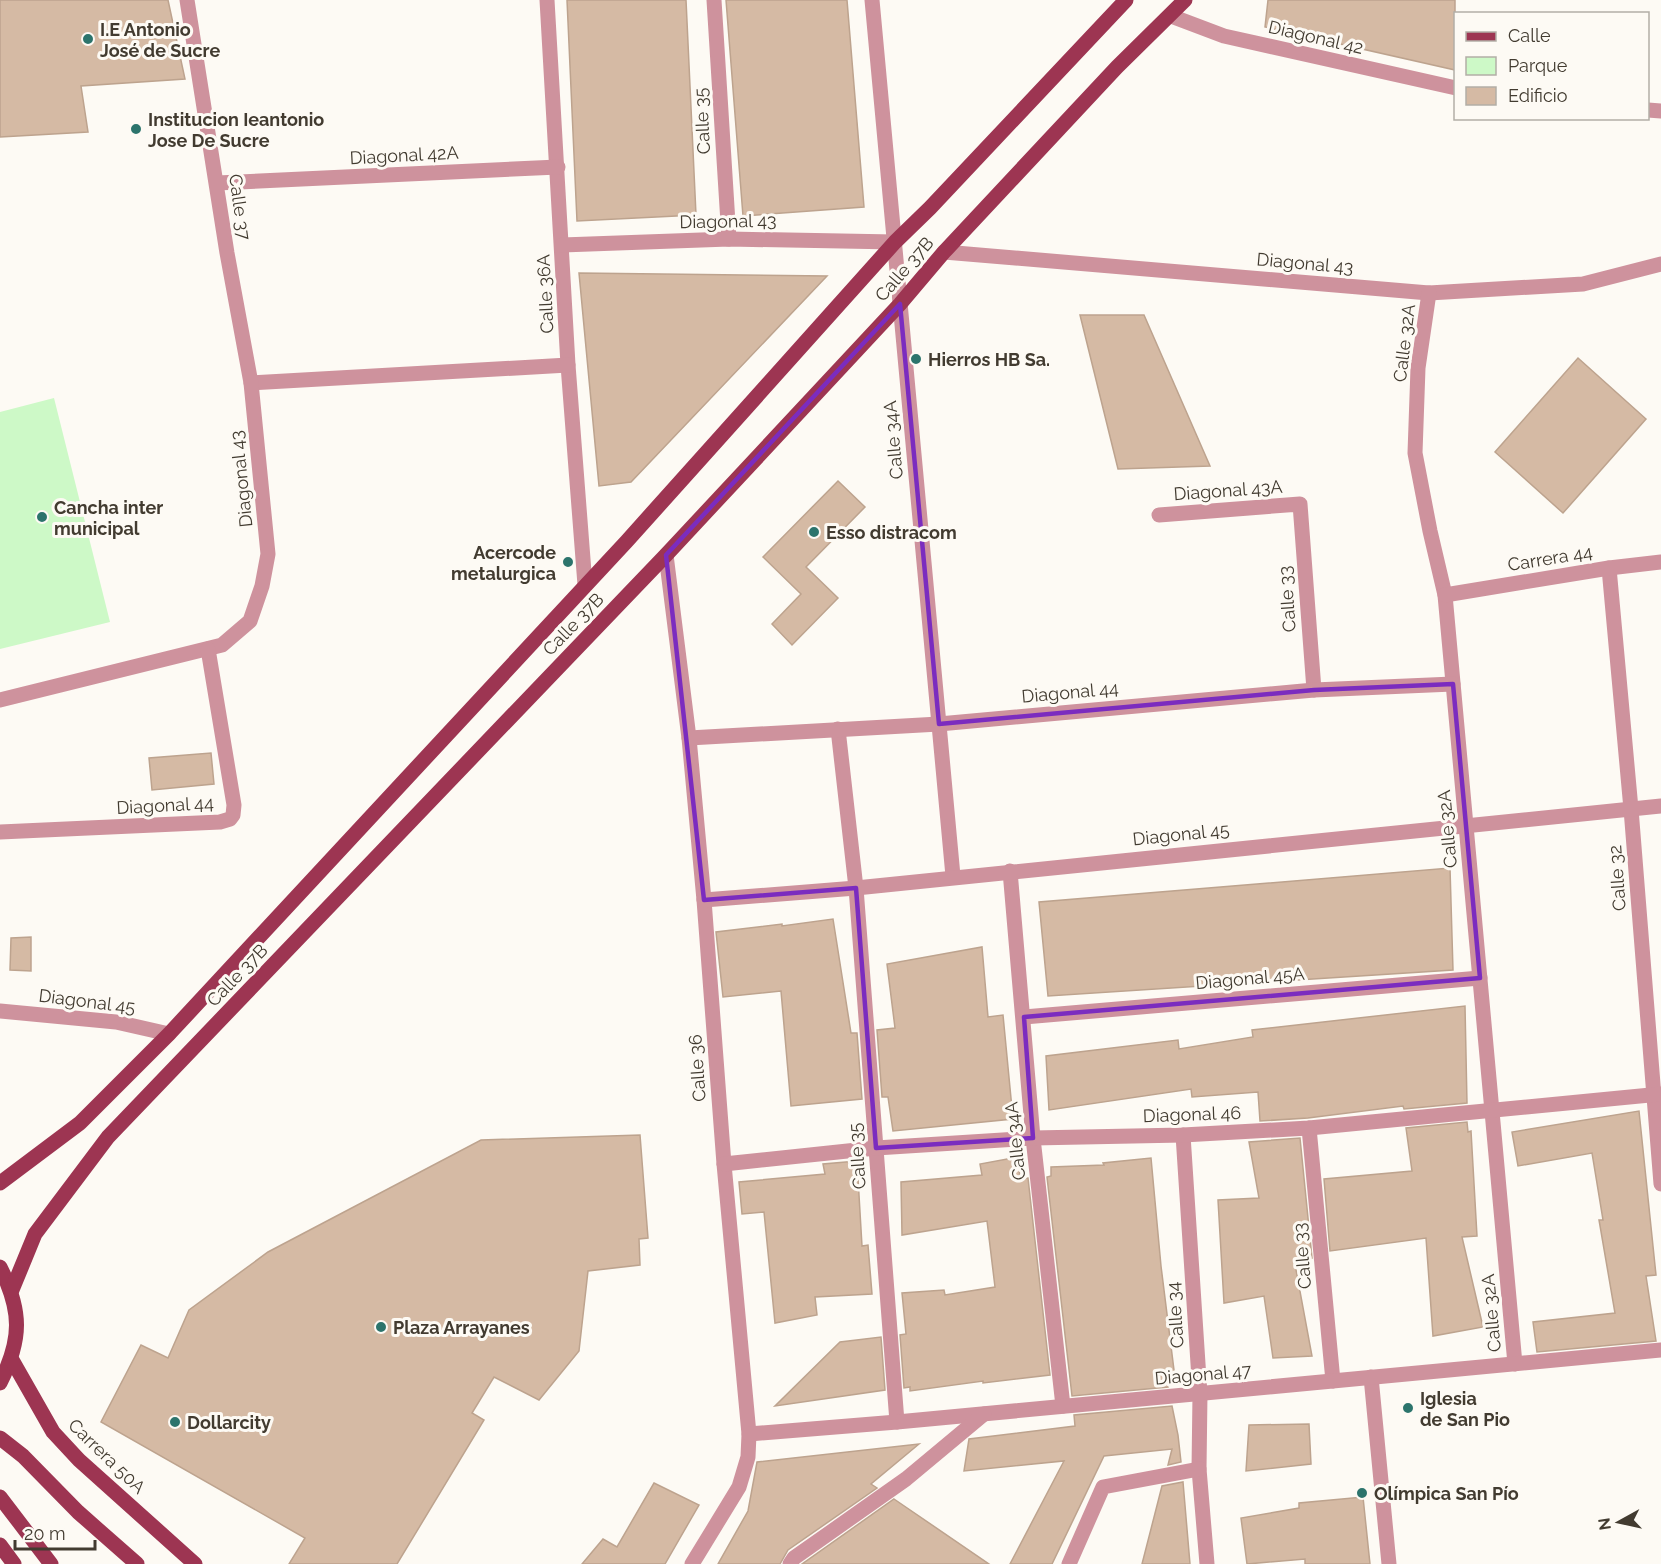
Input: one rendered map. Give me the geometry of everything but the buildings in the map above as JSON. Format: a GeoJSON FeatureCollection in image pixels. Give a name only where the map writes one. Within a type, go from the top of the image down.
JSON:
{"type":"FeatureCollection","features":[{"type":"Feature","properties":{"kind":"main road","name":"Calle 37B"},"geometry":{"type":"LineString","coordinates":[[0,1183],[80,1123],[169,1034],[585,585],[895,242],[930,208],[1126,0]]}},
{"type":"Feature","properties":{"kind":"main road","name":"Calle 37B"},"geometry":{"type":"LineString","coordinates":[[12,1290],[35,1234],[108,1137],[666,555],[1117,67],[1185,0]]}},
{"type":"Feature","properties":{"kind":"main road"},"geometry":{"type":"LineString","coordinates":[[0,1267],[12,1290],[17,1318],[12,1360],[0,1383]]}},
{"type":"Feature","properties":{"kind":"main road","name":"Carrera 50A"},"geometry":{"type":"LineString","coordinates":[[12,1360],[53,1432],[79,1460],[195,1564]]}},
{"type":"Feature","properties":{"kind":"main road"},"geometry":{"type":"LineString","coordinates":[[0,1438],[23,1456],[78,1512],[137,1564]]}},
{"type":"Feature","properties":{"kind":"main road"},"geometry":{"type":"LineString","coordinates":[[0,1497],[51,1564]]}},
{"type":"Feature","properties":{"kind":"main road"},"geometry":{"type":"LineString","coordinates":[[0,1545],[14,1564]]}},
{"type":"Feature","properties":{"kind":"street","name":"Calle 37"},"geometry":{"type":"LineString","coordinates":[[187,0],[227,253],[251,383]]}},
{"type":"Feature","properties":{"kind":"street","name":"Calle 36A"},"geometry":{"type":"LineString","coordinates":[[547,0],[568,365],[585,585]]}},
{"type":"Feature","properties":{"kind":"street","name":"Calle 35"},"geometry":{"type":"LineString","coordinates":[[714,0],[729,239]]}},
{"type":"Feature","properties":{"kind":"street","name":"Calle 34A"},"geometry":{"type":"LineString","coordinates":[[872,0],[953,876]]}},
{"type":"Feature","properties":{"kind":"street","name":"Diagonal 42"},"geometry":{"type":"LineString","coordinates":[[1171,16],[1224,36],[1454,88]]}},
{"type":"Feature","properties":{"kind":"street","name":"Diagonal 42A"},"geometry":{"type":"LineString","coordinates":[[217,183],[558,167]]}},
{"type":"Feature","properties":{"kind":"street","name":"Diagonal 43"},"geometry":{"type":"LineString","coordinates":[[562,246],[729,239],[895,242]]}},
{"type":"Feature","properties":{"kind":"street","name":"Diagonal 43"},"geometry":{"type":"LineString","coordinates":[[944,252],[1430,292],[1583,284],[1661,264]]}},
{"type":"Feature","properties":{"kind":"street","name":"Calle 32A"},"geometry":{"type":"LineString","coordinates":[[1430,292],[1418,368],[1415,453],[1445,595],[1515,1364]]}},
{"type":"Feature","properties":{"kind":"street"},"geometry":{"type":"LineString","coordinates":[[251,383],[568,365]]}},
{"type":"Feature","properties":{"kind":"street","name":"Diagonal 43"},"geometry":{"type":"LineString","coordinates":[[0,700],[222,645],[250,621],[262,586],[268,554],[251,383]]}},
{"type":"Feature","properties":{"kind":"street","name":"Diagonal 43A"},"geometry":{"type":"LineString","coordinates":[[1159,514],[1300,504]]}},
{"type":"Feature","properties":{"kind":"street","name":"Calle 33"},"geometry":{"type":"LineString","coordinates":[[1300,504],[1314,690]]}},
{"type":"Feature","properties":{"kind":"street","name":"Calle 36"},"geometry":{"type":"LineString","coordinates":[[666,555],[689,738],[749,1434],[748,1457],[739,1487],[692,1564]]}},
{"type":"Feature","properties":{"kind":"street","name":"Carrera 44"},"geometry":{"type":"LineString","coordinates":[[1445,595],[1609,568],[1661,562]]}},
{"type":"Feature","properties":{"kind":"street","name":"Calle 32"},"geometry":{"type":"LineString","coordinates":[[1609,568],[1657,1095],[1661,1184]]}},
{"type":"Feature","properties":{"kind":"street","name":"Diagonal 44"},"geometry":{"type":"LineString","coordinates":[[0,832],[220,822],[230,819],[234,805],[208,649]]}},
{"type":"Feature","properties":{"kind":"street","name":"Diagonal 44"},"geometry":{"type":"LineString","coordinates":[[689,738],[939,724],[1314,690],[1453,684]]}},
{"type":"Feature","properties":{"kind":"street","name":"Calle 35"},"geometry":{"type":"LineString","coordinates":[[838,729],[856,888],[897,1422]]}},
{"type":"Feature","properties":{"kind":"street","name":"Diagonal 45"},"geometry":{"type":"LineString","coordinates":[[704,900],[856,888],[953,876],[1661,806]]}},
{"type":"Feature","properties":{"kind":"street","name":"Calle 34A"},"geometry":{"type":"LineString","coordinates":[[1010,871],[1033,1137],[1063,1407]]}},
{"type":"Feature","properties":{"kind":"street","name":"Diagonal 45A"},"geometry":{"type":"LineString","coordinates":[[1024,1017],[1480,978]]}},
{"type":"Feature","properties":{"kind":"street","name":"Diagonal 45"},"geometry":{"type":"LineString","coordinates":[[0,1011],[116,1022],[169,1034]]}},
{"type":"Feature","properties":{"kind":"street","name":"Diagonal 46"},"geometry":{"type":"LineString","coordinates":[[724,1164],[876,1148],[1033,1137],[1183,1135],[1309,1128],[1657,1095]]}},
{"type":"Feature","properties":{"kind":"street","name":"Calle 33"},"geometry":{"type":"LineString","coordinates":[[1309,1128],[1333,1381]]}},
{"type":"Feature","properties":{"kind":"street","name":"Calle 34"},"geometry":{"type":"LineString","coordinates":[[1183,1135],[1200,1394],[1199,1469],[1207,1564]]}},
{"type":"Feature","properties":{"kind":"street","name":"Diagonal 47"},"geometry":{"type":"LineString","coordinates":[[749,1434],[1063,1407],[1661,1350]]}},
{"type":"Feature","properties":{"kind":"street"},"geometry":{"type":"LineString","coordinates":[[1371,1377],[1389,1564]]}},
{"type":"Feature","properties":{"kind":"street"},"geometry":{"type":"LineString","coordinates":[[790,1564],[794,1558],[906,1479],[984,1414]]}},
{"type":"Feature","properties":{"kind":"street"},"geometry":{"type":"LineString","coordinates":[[1069,1564],[1103,1487],[1199,1469]]}},
{"type":"Feature","properties":{"kind":"highlighted area"},"geometry":{"type":"Polygon","coordinates":[[[900,304],[939,724],[1314,690],[1453,684],[1480,978],[1024,1017],[1033,1138],[876,1148],[856,888],[704,900],[666,555],[900,304]]]}},
{"type":"Feature","properties":{"kind":"green space","name":"Cancha inter municipal"},"geometry":{"type":"Polygon","coordinates":[[[54,398],[110,622],[0,649],[0,412],[54,398]]]}},
{"type":"Feature","properties":{"kind":"place","name":"I.E Antonio José de Sucre"},"geometry":{"type":"Point","coordinates":[88,39]}},
{"type":"Feature","properties":{"kind":"place","name":"Institucion Ieantonio Jose De Sucre"},"geometry":{"type":"Point","coordinates":[136,129]}},
{"type":"Feature","properties":{"kind":"place","name":"Hierros HB Sa."},"geometry":{"type":"Point","coordinates":[916,359]}},
{"type":"Feature","properties":{"kind":"place","name":"Cancha inter municipal"},"geometry":{"type":"Point","coordinates":[42,517]}},
{"type":"Feature","properties":{"kind":"place","name":"Esso distracom"},"geometry":{"type":"Point","coordinates":[814,532]}},
{"type":"Feature","properties":{"kind":"place","name":"Acercode metalurgica"},"geometry":{"type":"Point","coordinates":[568,562]}},
{"type":"Feature","properties":{"kind":"place","name":"Plaza Arrayanes"},"geometry":{"type":"Point","coordinates":[381,1327]}},
{"type":"Feature","properties":{"kind":"place","name":"Iglesia de San Pio"},"geometry":{"type":"Point","coordinates":[1408,1408]}},
{"type":"Feature","properties":{"kind":"place","name":"Dollarcity"},"geometry":{"type":"Point","coordinates":[175,1422]}},
{"type":"Feature","properties":{"kind":"place","name":"Olímpica San Pío"},"geometry":{"type":"Point","coordinates":[1362,1493]}}]}
